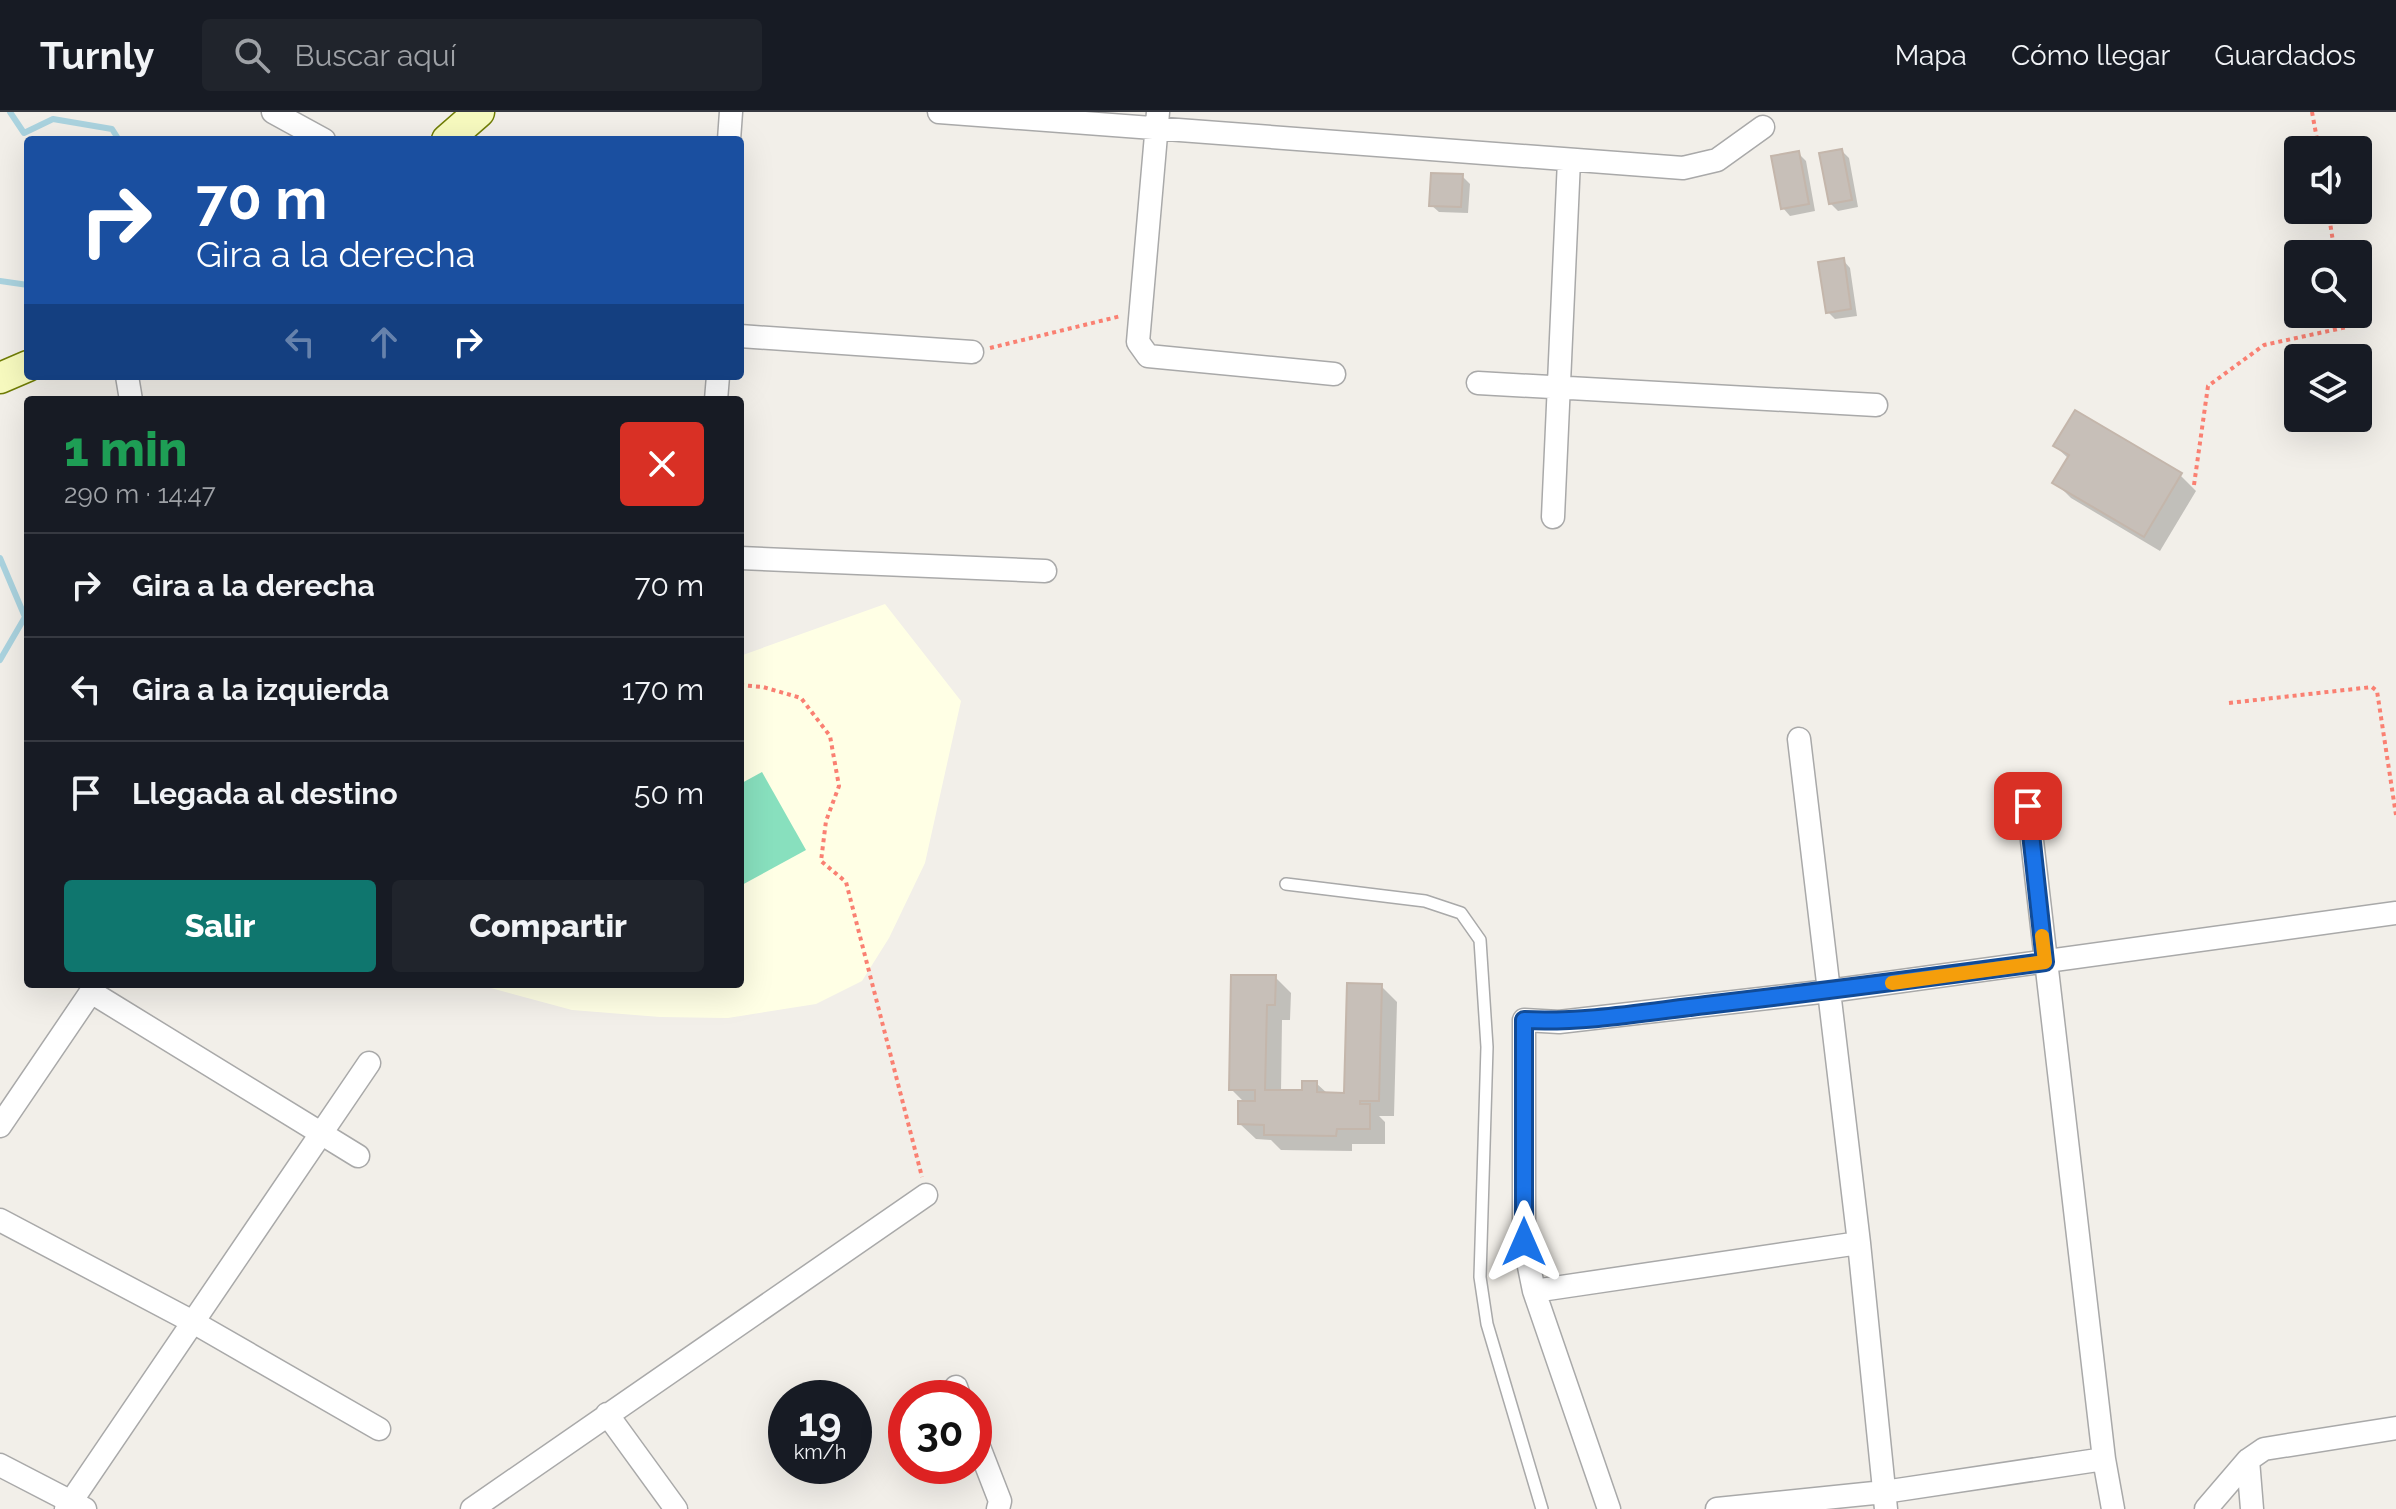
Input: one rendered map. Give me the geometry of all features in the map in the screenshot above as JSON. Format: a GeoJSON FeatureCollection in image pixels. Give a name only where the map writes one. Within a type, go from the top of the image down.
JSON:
{"type":"FeatureCollection","features":[{"type":"Feature","properties":{"kind":"street"},"geometry":{"type":"LineString","coordinates":[[273,112],[317,136]]}},
{"type":"Feature","properties":{"kind":"street"},"geometry":{"type":"LineString","coordinates":[[452,136],[479,112]]}},
{"type":"Feature","properties":{"kind":"street"},"geometry":{"type":"LineString","coordinates":[[729,136],[731,112]]}},
{"type":"Feature","properties":{"kind":"street"},"geometry":{"type":"LineString","coordinates":[[939,112],[1157,121],[1683,168],[1717,160],[1763,127]]}},
{"type":"Feature","properties":{"kind":"street"},"geometry":{"type":"LineString","coordinates":[[1157,121],[1138,342],[1148,356],[1334,374]]}},
{"type":"Feature","properties":{"kind":"street"},"geometry":{"type":"LineString","coordinates":[[1553,517],[1569,160]]}},
{"type":"Feature","properties":{"kind":"street"},"geometry":{"type":"LineString","coordinates":[[744,336],[972,352]]}},
{"type":"Feature","properties":{"kind":"street"},"geometry":{"type":"LineString","coordinates":[[0,378],[24,368]]}},
{"type":"Feature","properties":{"kind":"street"},"geometry":{"type":"LineString","coordinates":[[1478,383],[1876,405]]}},
{"type":"Feature","properties":{"kind":"street"},"geometry":{"type":"LineString","coordinates":[[744,558],[1045,571]]}},
{"type":"Feature","properties":{"kind":"street"},"geometry":{"type":"LineString","coordinates":[[1799,739],[1859,1243],[1885,1500]]}},
{"type":"Feature","properties":{"kind":"street"},"geometry":{"type":"LineString","coordinates":[[2028,806],[2104,1459],[2113,1509]]}},
{"type":"Feature","properties":{"kind":"street"},"geometry":{"type":"LineString","coordinates":[[1609,1509],[1534,1291],[1524,1242],[1524,1020],[1559,1022],[1829,991],[2396,913]]}},
{"type":"Feature","properties":{"kind":"street"},"geometry":{"type":"LineString","coordinates":[[0,1126],[91,992],[358,1156]]}},
{"type":"Feature","properties":{"kind":"street"},"geometry":{"type":"LineString","coordinates":[[0,1465],[74,1507],[193,1322],[369,1063]]}},
{"type":"Feature","properties":{"kind":"street"},"geometry":{"type":"LineString","coordinates":[[472,1509],[926,1195]]}},
{"type":"Feature","properties":{"kind":"street"},"geometry":{"type":"LineString","coordinates":[[0,1220],[193,1322],[379,1429]]}},
{"type":"Feature","properties":{"kind":"street"},"geometry":{"type":"LineString","coordinates":[[1534,1291],[1859,1243]]}},
{"type":"Feature","properties":{"kind":"street"},"geometry":{"type":"LineString","coordinates":[[607,1414],[676,1509]]}},
{"type":"Feature","properties":{"kind":"street"},"geometry":{"type":"LineString","coordinates":[[2206,1509],[2248,1460],[2264,1449],[2396,1428]]}},
{"type":"Feature","properties":{"kind":"street"},"geometry":{"type":"LineString","coordinates":[[1717,1509],[1885,1500],[2104,1459]]}},
{"type":"Feature","properties":{"kind":"street"},"geometry":{"type":"LineString","coordinates":[[2248,1460],[2252,1509]]}},
{"type":"Feature","properties":{"kind":"street"},"geometry":{"type":"LineString","coordinates":[[992,1480],[1000,1501],[998,1509]]}},
{"type":"Feature","properties":{"kind":"lane"},"geometry":{"type":"LineString","coordinates":[[1286,884],[1425,901],[1461,913],[1480,940],[1487,1047],[1480,1277],[1487,1324],[1542,1509]]}},
{"type":"Feature","properties":{"kind":"path"},"geometry":{"type":"LineString","coordinates":[[2312,112],[2316,136]]}},
{"type":"Feature","properties":{"kind":"path"},"geometry":{"type":"LineString","coordinates":[[972,352],[1141,312]]}},
{"type":"Feature","properties":{"kind":"path"},"geometry":{"type":"LineString","coordinates":[[2194,485],[2208,386],[2264,345],[2342,328]]}},
{"type":"Feature","properties":{"kind":"path"},"geometry":{"type":"LineString","coordinates":[[744,685],[763,687],[801,698],[830,736],[839,786],[826,821],[821,861],[846,882],[926,1195]]}},
{"type":"Feature","properties":{"kind":"path"},"geometry":{"type":"LineString","coordinates":[[2229,703],[2372,687],[2377,691],[2396,815]]}},
{"type":"Feature","properties":{"kind":"shaded area"},"geometry":{"type":"Polygon","coordinates":[[[885,604],[961,701],[925,863],[889,938],[862,981],[816,1004],[728,1018],[660,1017],[572,1010],[491,988],[744,988],[744,655],[885,604]]]}},
{"type":"Feature","properties":{"kind":"green space"},"geometry":{"type":"Polygon","coordinates":[[[762,772],[806,850],[744,884],[744,782],[762,772]]]}},
{"type":"Feature","properties":{"kind":"building"},"geometry":{"type":"Polygon","coordinates":[[[1842,149],[1852,200],[1829,204],[1819,153],[1842,149]]]}},
{"type":"Feature","properties":{"kind":"building"},"geometry":{"type":"Polygon","coordinates":[[[1799,151],[1809,204],[1781,209],[1771,156],[1799,151]]]}},
{"type":"Feature","properties":{"kind":"building"},"geometry":{"type":"Polygon","coordinates":[[[1431,173],[1463,174],[1461,207],[1429,206],[1431,173]]]}},
{"type":"Feature","properties":{"kind":"building"},"geometry":{"type":"Polygon","coordinates":[[[1844,258],[1851,309],[1826,313],[1818,262],[1844,258]]]}},
{"type":"Feature","properties":{"kind":"building"},"geometry":{"type":"Polygon","coordinates":[[[2075,410],[2182,473],[2144,537],[2052,483],[2069,455],[2053,446],[2075,410]]]}},
{"type":"Feature","properties":{"kind":"building"},"geometry":{"type":"Polygon","coordinates":[[[1231,975],[1276,975],[1275,1005],[1267,1005],[1265,1090],[1302,1090],[1302,1081],[1317,1081],[1317,1092],[1344,1093],[1347,983],[1382,984],[1379,1101],[1360,1101],[1360,1104],[1370,1104],[1370,1129],[1337,1129],[1336,1136],[1264,1135],[1264,1125],[1238,1124],[1238,1101],[1255,1101],[1255,1090],[1229,1090],[1231,975]]]}},
{"type":"Feature","properties":{"kind":"waterway"},"geometry":{"type":"LineString","coordinates":[[10,112],[24,133],[53,119],[112,129],[116,136]]}},
{"type":"Feature","properties":{"kind":"waterway"},"geometry":{"type":"LineString","coordinates":[[0,281],[24,284]]}},
{"type":"Feature","properties":{"kind":"waterway"},"geometry":{"type":"LineString","coordinates":[[0,558],[24,615]]}},
{"type":"Feature","properties":{"kind":"waterway"},"geometry":{"type":"LineString","coordinates":[[0,660],[24,619]]}},
{"type":"Feature","properties":{"kind":"slow traffic"},"geometry":{"type":"LineString","coordinates":[[1892,983],[2045,962],[2042,936]]}},
{"type":"Feature","properties":{"kind":"route"},"geometry":{"type":"LineString","coordinates":[[1524,1242],[1524,1020],[1559,1022],[2045,962],[2028,806]]}}]}
